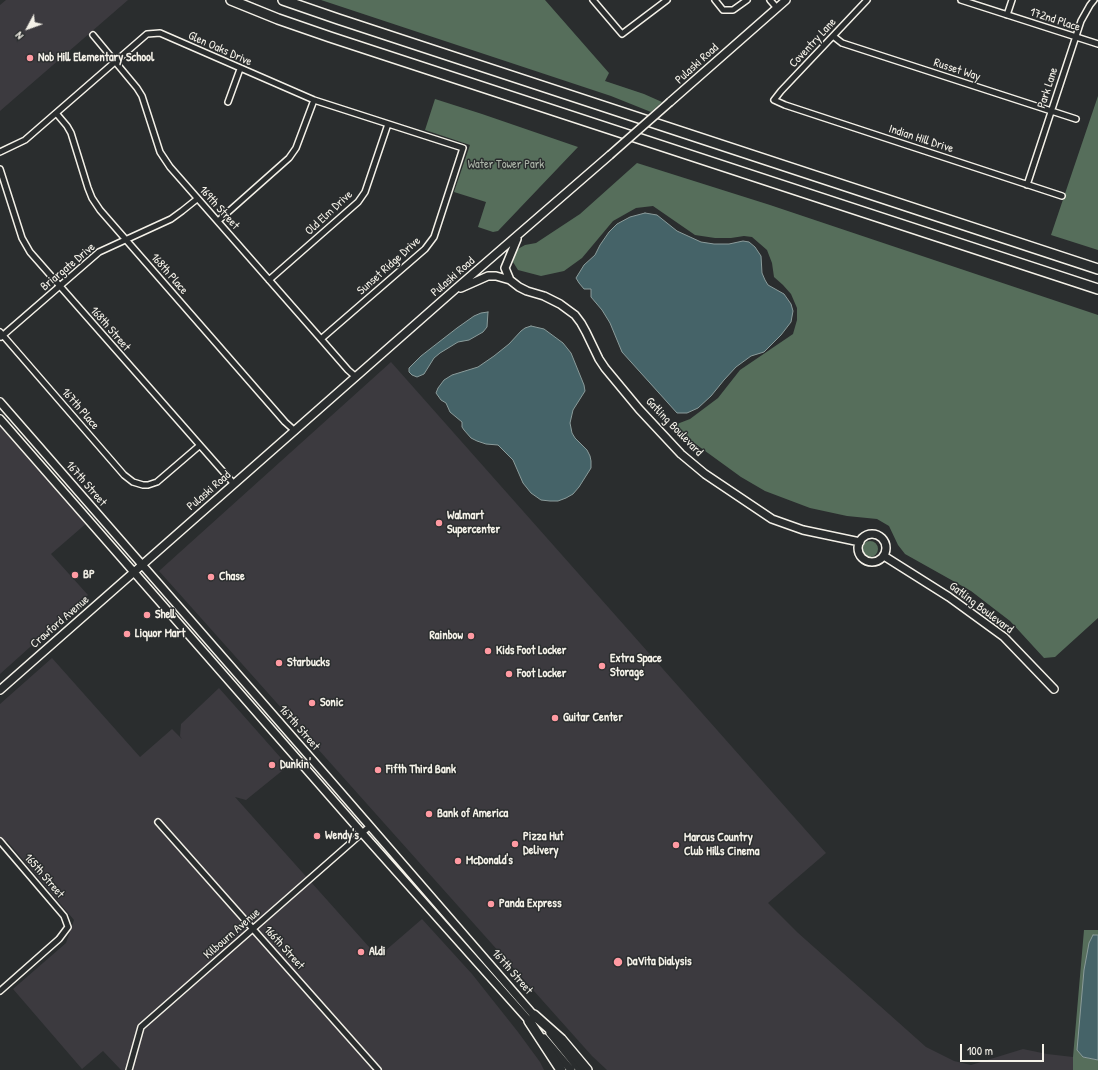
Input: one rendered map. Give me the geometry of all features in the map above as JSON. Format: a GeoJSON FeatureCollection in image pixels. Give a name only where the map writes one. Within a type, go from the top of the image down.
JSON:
{"type":"FeatureCollection","features":[{"type":"Feature","properties":{"kind":"highway"},"geometry":{"type":"LineString","coordinates":[[231,0],[338,39],[1098,289]]}},
{"type":"Feature","properties":{"kind":"highway"},"geometry":{"type":"LineString","coordinates":[[284,0],[1098,269]]}},
{"type":"Feature","properties":{"kind":"highway"},"geometry":{"type":"LineString","coordinates":[[532,1018],[561,1070]]}},
{"type":"Feature","properties":{"kind":"highway"},"geometry":{"type":"LineString","coordinates":[[532,1018],[561,1039],[587,1070]]}},
{"type":"Feature","properties":{"kind":"main road","name":"Pulaski Road"},"geometry":{"type":"LineString","coordinates":[[134,572],[452,292],[519,236],[786,0]]}},
{"type":"Feature","properties":{"kind":"main road"},"geometry":{"type":"LineString","coordinates":[[510,280],[505,268],[519,236]]}},
{"type":"Feature","properties":{"kind":"main road","name":"Gatling Boulevard"},"geometry":{"type":"LineString","coordinates":[[452,292],[488,276],[496,276],[510,280],[527,291],[552,299],[575,315],[605,368],[667,439],[705,474],[772,519],[803,530],[860,542]]}},
{"type":"Feature","properties":{"kind":"main road","name":"167th Street"},"geometry":{"type":"LineString","coordinates":[[0,402],[370,826],[532,1018],[571,1070]]}},
{"type":"Feature","properties":{"kind":"main road","name":"167th Street"},"geometry":{"type":"LineString","coordinates":[[0,419],[362,832],[580,1070]]}},
{"type":"Feature","properties":{"kind":"main road"},"geometry":{"type":"LineString","coordinates":[[871,534],[884,540],[886,550],[884,556],[879,561],[866,561],[858,551],[862,538],[871,534]]}},
{"type":"Feature","properties":{"kind":"main road","name":"Gatling Boulevard"},"geometry":{"type":"LineString","coordinates":[[884,556],[949,597],[1004,637],[1054,690]]}},
{"type":"Feature","properties":{"kind":"main road","name":"Crawford Avenue"},"geometry":{"type":"LineString","coordinates":[[0,690],[134,572]]}},
{"type":"Feature","properties":{"kind":"street"},"geometry":{"type":"LineString","coordinates":[[593,0],[622,34],[667,0]]}},
{"type":"Feature","properties":{"kind":"street"},"geometry":{"type":"LineString","coordinates":[[715,0],[723,10],[733,10],[747,0]]}},
{"type":"Feature","properties":{"kind":"street"},"geometry":{"type":"LineString","coordinates":[[770,0],[777,8]]}},
{"type":"Feature","properties":{"kind":"street","name":"Coventry Lane"},"geometry":{"type":"LineString","coordinates":[[774,100],[867,0]]}},
{"type":"Feature","properties":{"kind":"street","name":"172nd Place"},"geometry":{"type":"LineString","coordinates":[[961,0],[1098,44]]}},
{"type":"Feature","properties":{"kind":"street"},"geometry":{"type":"LineString","coordinates":[[1007,15],[1012,0]]}},
{"type":"Feature","properties":{"kind":"street","name":"Park Lane"},"geometry":{"type":"LineString","coordinates":[[1028,184],[1075,37],[1085,13],[1094,0]]}},
{"type":"Feature","properties":{"kind":"street","name":"Glen Oaks Drive"},"geometry":{"type":"LineString","coordinates":[[0,152],[25,140],[146,34],[160,33],[314,100],[463,148]]}},
{"type":"Feature","properties":{"kind":"street","name":"169th Street"},"geometry":{"type":"LineString","coordinates":[[93,35],[133,81],[142,96],[156,140],[165,160],[197,199],[348,370],[356,377]]}},
{"type":"Feature","properties":{"kind":"street","name":"Russet Way"},"geometry":{"type":"LineString","coordinates":[[833,36],[842,43],[1076,119]]}},
{"type":"Feature","properties":{"kind":"street"},"geometry":{"type":"LineString","coordinates":[[228,102],[240,69]]}},
{"type":"Feature","properties":{"kind":"street"},"geometry":{"type":"LineString","coordinates":[[218,221],[289,158],[296,148],[314,100]]}},
{"type":"Feature","properties":{"kind":"street","name":"Indian Hill Drive"},"geometry":{"type":"LineString","coordinates":[[774,100],[785,105],[1062,196]]}},
{"type":"Feature","properties":{"kind":"street","name":"168th Place"},"geometry":{"type":"LineString","coordinates":[[56,113],[71,133],[88,188],[92,198],[103,214],[285,422],[295,430]]}},
{"type":"Feature","properties":{"kind":"street","name":"Old Elm Drive"},"geometry":{"type":"LineString","coordinates":[[269,280],[358,202],[365,192],[388,124]]}},
{"type":"Feature","properties":{"kind":"street","name":"Sunset Ridge Drive"},"geometry":{"type":"LineString","coordinates":[[321,339],[425,249],[434,237],[463,148]]}},
{"type":"Feature","properties":{"kind":"street","name":"168th Street"},"geometry":{"type":"LineString","coordinates":[[0,169],[20,232],[26,247],[34,258],[234,484]]}},
{"type":"Feature","properties":{"kind":"street","name":"Briargate Drive"},"geometry":{"type":"LineString","coordinates":[[1,335],[99,252],[171,219],[197,199]]}},
{"type":"Feature","properties":{"kind":"street","name":"167th Place"},"geometry":{"type":"LineString","coordinates":[[1,335],[124,475],[133,482],[138,484],[152,484],[161,479],[199,446]]}},
{"type":"Feature","properties":{"kind":"street","name":"166th Street"},"geometry":{"type":"LineString","coordinates":[[158,822],[378,1070]]}},
{"type":"Feature","properties":{"kind":"street","name":"Kilbourn Avenue"},"geometry":{"type":"LineString","coordinates":[[129,1070],[141,1027],[370,826]]}},
{"type":"Feature","properties":{"kind":"street","name":"165th Street"},"geometry":{"type":"LineString","coordinates":[[0,841],[64,916],[68,927],[59,939],[0,991]]}},
{"type":"Feature","properties":{"kind":"shaded area","name":"Nob Hill Elementary School"},"geometry":{"type":"Polygon","coordinates":[[[6,0],[128,0],[0,111],[0,5],[6,0]]]}},
{"type":"Feature","properties":{"kind":"shaded area"},"geometry":{"type":"Polygon","coordinates":[[[391,362],[826,853],[768,903],[797,932],[926,1047],[954,1061],[971,1065],[1023,1049],[1073,1057],[1073,1070],[607,1070],[592,1056],[159,571],[391,362]]]}},
{"type":"Feature","properties":{"kind":"shaded area"},"geometry":{"type":"Polygon","coordinates":[[[0,422],[88,522],[51,554],[88,595],[0,674],[0,422]]]}},
{"type":"Feature","properties":{"kind":"shaded area"},"geometry":{"type":"Polygon","coordinates":[[[52,658],[140,757],[172,729],[182,739],[180,736],[181,724],[219,688],[288,766],[246,800],[235,797],[378,957],[422,919],[472,974],[518,1032],[540,1062],[544,1070],[121,1070],[103,1051],[82,1069],[13,989],[66,943],[74,920],[7,841],[0,847],[0,704],[52,658]]]}},
{"type":"Feature","properties":{"kind":"green space"},"geometry":{"type":"Polygon","coordinates":[[[321,0],[545,0],[609,73],[605,81],[644,94],[662,102],[651,112],[611,96],[321,0]]]}},
{"type":"Feature","properties":{"kind":"green space"},"geometry":{"type":"Polygon","coordinates":[[[1098,96],[1098,250],[1051,235],[1098,96]]]}},
{"type":"Feature","properties":{"kind":"green space","name":"Water Tower Park"},"geometry":{"type":"Polygon","coordinates":[[[435,99],[578,147],[498,231],[493,232],[478,227],[486,202],[454,192],[470,145],[425,130],[435,99]]]}},
{"type":"Feature","properties":{"kind":"green space"},"geometry":{"type":"Polygon","coordinates":[[[637,163],[770,205],[1098,315],[1098,618],[1055,657],[1044,658],[1010,621],[971,591],[905,554],[898,545],[889,526],[877,519],[847,516],[810,508],[765,491],[741,477],[679,432],[677,424],[690,419],[718,398],[740,370],[793,334],[797,320],[797,308],[791,294],[774,277],[772,263],[767,250],[752,237],[744,236],[715,238],[695,235],[653,206],[636,208],[613,221],[582,258],[564,271],[541,276],[518,270],[513,262],[516,250],[525,245],[536,243],[580,214],[637,163]]]}},
{"type":"Feature","properties":{"kind":"green space"},"geometry":{"type":"Polygon","coordinates":[[[867,541],[873,541],[878,546],[876,555],[873,557],[867,557],[862,552],[862,546],[867,541]]]}},
{"type":"Feature","properties":{"kind":"green space"},"geometry":{"type":"Polygon","coordinates":[[[1084,930],[1098,930],[1098,935],[1093,935],[1083,1057],[1098,1060],[1098,1070],[1073,1070],[1084,930]]]}},
{"type":"Feature","properties":{"kind":"water"},"geometry":{"type":"Polygon","coordinates":[[[645,213],[657,215],[677,231],[701,242],[729,244],[743,241],[749,242],[755,247],[761,256],[762,273],[768,285],[784,294],[791,304],[793,311],[791,322],[781,335],[764,352],[751,356],[736,367],[711,396],[698,408],[687,413],[677,413],[622,352],[610,323],[602,310],[591,297],[591,289],[584,289],[576,278],[584,265],[595,255],[609,232],[617,224],[630,217],[645,213]]]}},
{"type":"Feature","properties":{"kind":"water"},"geometry":{"type":"Polygon","coordinates":[[[488,312],[487,327],[483,332],[469,340],[458,342],[440,353],[434,358],[424,374],[417,377],[409,372],[409,368],[421,356],[457,328],[474,316],[488,312]]]}},
{"type":"Feature","properties":{"kind":"water"},"geometry":{"type":"Polygon","coordinates":[[[531,326],[544,329],[563,343],[571,353],[585,391],[573,410],[570,423],[572,433],[575,438],[587,450],[590,456],[591,468],[573,494],[558,501],[541,500],[531,493],[523,483],[513,460],[498,445],[486,444],[471,438],[462,427],[462,422],[450,412],[446,403],[441,400],[436,393],[444,380],[452,375],[478,367],[509,344],[521,331],[531,326]]]}},
{"type":"Feature","properties":{"kind":"water"},"geometry":{"type":"Polygon","coordinates":[[[1093,935],[1098,935],[1098,1060],[1083,1057],[1077,1050],[1084,970],[1089,943],[1093,935]]]}},
{"type":"Feature","properties":{"kind":"place","name":"Nob Hill Elementary School"},"geometry":{"type":"Point","coordinates":[30,58]}},
{"type":"Feature","properties":{"kind":"place","name":"Walmart Supercenter"},"geometry":{"type":"Point","coordinates":[439,523]}},
{"type":"Feature","properties":{"kind":"place","name":"BP"},"geometry":{"type":"Point","coordinates":[75,575]}},
{"type":"Feature","properties":{"kind":"place","name":"Chase"},"geometry":{"type":"Point","coordinates":[211,577]}},
{"type":"Feature","properties":{"kind":"place","name":"Shell"},"geometry":{"type":"Point","coordinates":[147,615]}},
{"type":"Feature","properties":{"kind":"place","name":"Liquor Mart"},"geometry":{"type":"Point","coordinates":[127,634]}},
{"type":"Feature","properties":{"kind":"place","name":"Rainbow"},"geometry":{"type":"Point","coordinates":[471,636]}},
{"type":"Feature","properties":{"kind":"place","name":"Kids Foot Locker"},"geometry":{"type":"Point","coordinates":[488,651]}},
{"type":"Feature","properties":{"kind":"place","name":"Starbucks"},"geometry":{"type":"Point","coordinates":[279,663]}},
{"type":"Feature","properties":{"kind":"place","name":"Extra Space Storage"},"geometry":{"type":"Point","coordinates":[602,666]}},
{"type":"Feature","properties":{"kind":"place","name":"Foot Locker"},"geometry":{"type":"Point","coordinates":[509,674]}},
{"type":"Feature","properties":{"kind":"place","name":"Sonic"},"geometry":{"type":"Point","coordinates":[312,703]}},
{"type":"Feature","properties":{"kind":"place","name":"Guitar Center"},"geometry":{"type":"Point","coordinates":[555,718]}},
{"type":"Feature","properties":{"kind":"place","name":"Dunkin'"},"geometry":{"type":"Point","coordinates":[272,765]}},
{"type":"Feature","properties":{"kind":"place","name":"Fifth Third Bank"},"geometry":{"type":"Point","coordinates":[378,770]}},
{"type":"Feature","properties":{"kind":"place","name":"Bank of America"},"geometry":{"type":"Point","coordinates":[429,814]}},
{"type":"Feature","properties":{"kind":"place","name":"Wendy's"},"geometry":{"type":"Point","coordinates":[317,836]}},
{"type":"Feature","properties":{"kind":"place","name":"Pizza Hut Delivery"},"geometry":{"type":"Point","coordinates":[515,844]}},
{"type":"Feature","properties":{"kind":"place","name":"Marcus Country Club Hills Cinema"},"geometry":{"type":"Point","coordinates":[676,845]}},
{"type":"Feature","properties":{"kind":"place","name":"McDonald's"},"geometry":{"type":"Point","coordinates":[458,861]}},
{"type":"Feature","properties":{"kind":"place","name":"Panda Express"},"geometry":{"type":"Point","coordinates":[491,904]}},
{"type":"Feature","properties":{"kind":"place","name":"Aldi"},"geometry":{"type":"Point","coordinates":[361,952]}},
{"type":"Feature","properties":{"kind":"place","name":"DaVita Dialysis"},"geometry":{"type":"Point","coordinates":[618,962]}}]}
